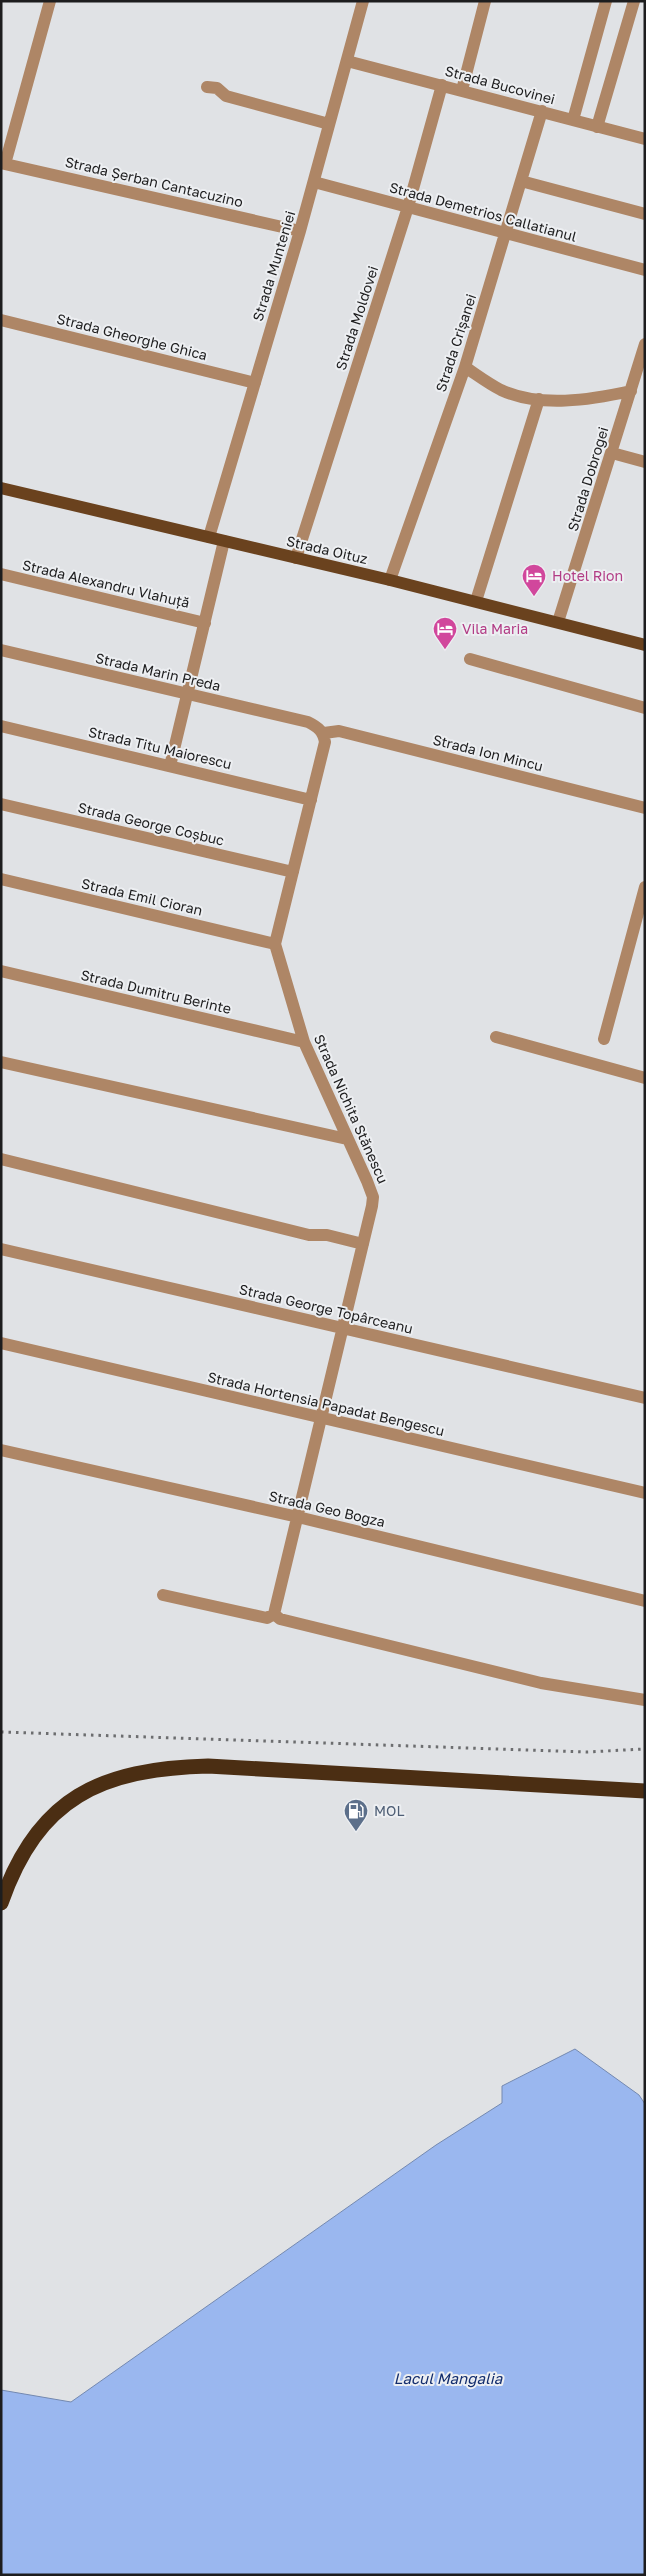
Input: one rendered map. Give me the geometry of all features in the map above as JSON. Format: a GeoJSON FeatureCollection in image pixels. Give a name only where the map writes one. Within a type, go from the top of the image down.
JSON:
{"type":"FeatureCollection","features":[{"type":"Feature","properties":{"kind":"highway"},"geometry":{"type":"LineString","coordinates":[[1,1903],[20,1858],[49,1818],[79,1795],[109,1780],[138,1771],[169,1767],[208,1766],[645,1791]]}},
{"type":"Feature","properties":{"kind":"main road","name":"Strada Oituz"},"geometry":{"type":"LineString","coordinates":[[1,488],[390,580],[645,645]]}},
{"type":"Feature","properties":{"kind":"street"},"geometry":{"type":"LineString","coordinates":[[3,164],[50,1]]}},
{"type":"Feature","properties":{"kind":"street","name":"Strada Munteniei"},"geometry":{"type":"LineString","coordinates":[[209,537],[300,231],[364,1]]}},
{"type":"Feature","properties":{"kind":"street"},"geometry":{"type":"LineString","coordinates":[[462,90],[485,1]]}},
{"type":"Feature","properties":{"kind":"street"},"geometry":{"type":"LineString","coordinates":[[574,120],[606,1]]}},
{"type":"Feature","properties":{"kind":"street"},"geometry":{"type":"LineString","coordinates":[[597,126],[634,1]]}},
{"type":"Feature","properties":{"kind":"street","name":"Strada Bucovinei"},"geometry":{"type":"LineString","coordinates":[[347,61],[645,139]]}},
{"type":"Feature","properties":{"kind":"street","name":"Strada Moldovei"},"geometry":{"type":"LineString","coordinates":[[296,558],[408,207],[442,85]]}},
{"type":"Feature","properties":{"kind":"street"},"geometry":{"type":"LineString","coordinates":[[207,86],[217,88],[226,96],[329,124]]}},
{"type":"Feature","properties":{"kind":"street","name":"Strada Crișanei"},"geometry":{"type":"LineString","coordinates":[[390,580],[465,367],[542,111]]}},
{"type":"Feature","properties":{"kind":"street","name":"Strada Șerban Cantacuzino"},"geometry":{"type":"LineString","coordinates":[[3,164],[300,231]]}},
{"type":"Feature","properties":{"kind":"street"},"geometry":{"type":"LineString","coordinates":[[521,181],[645,214]]}},
{"type":"Feature","properties":{"kind":"street","name":"Strada Demetrios Callatianul"},"geometry":{"type":"LineString","coordinates":[[314,182],[645,270]]}},
{"type":"Feature","properties":{"kind":"street","name":"Strada Gheorghe Ghica"},"geometry":{"type":"LineString","coordinates":[[1,320],[255,383]]}},
{"type":"Feature","properties":{"kind":"street","name":"Strada Dobrogei"},"geometry":{"type":"LineString","coordinates":[[558,622],[645,344]]}},
{"type":"Feature","properties":{"kind":"street"},"geometry":{"type":"LineString","coordinates":[[465,367],[501,390],[522,397],[590,400],[631,391]]}},
{"type":"Feature","properties":{"kind":"street"},"geometry":{"type":"LineString","coordinates":[[476,602],[539,399]]}},
{"type":"Feature","properties":{"kind":"street"},"geometry":{"type":"LineString","coordinates":[[612,453],[645,462]]}},
{"type":"Feature","properties":{"kind":"street"},"geometry":{"type":"LineString","coordinates":[[170,766],[189,695],[224,541]]}},
{"type":"Feature","properties":{"kind":"street","name":"Strada Alexandru Vlahuță"},"geometry":{"type":"LineString","coordinates":[[1,574],[205,623]]}},
{"type":"Feature","properties":{"kind":"street","name":"Strada Marin Preda"},"geometry":{"type":"LineString","coordinates":[[1,650],[308,722],[317,726],[324,733]]}},
{"type":"Feature","properties":{"kind":"street"},"geometry":{"type":"LineString","coordinates":[[470,659],[645,708]]}},
{"type":"Feature","properties":{"kind":"street","name":"Strada Titu Maiorescu"},"geometry":{"type":"LineString","coordinates":[[1,726],[311,800]]}},
{"type":"Feature","properties":{"kind":"street","name":"Strada Ion Mincu"},"geometry":{"type":"LineString","coordinates":[[324,733],[339,731],[645,808]]}},
{"type":"Feature","properties":{"kind":"street"},"geometry":{"type":"LineString","coordinates":[[275,944],[325,742],[324,733]]}},
{"type":"Feature","properties":{"kind":"street","name":"Strada George Coșbuc"},"geometry":{"type":"LineString","coordinates":[[1,804],[293,872]]}},
{"type":"Feature","properties":{"kind":"street","name":"Strada Emil Cioran"},"geometry":{"type":"LineString","coordinates":[[1,879],[275,944]]}},
{"type":"Feature","properties":{"kind":"street"},"geometry":{"type":"LineString","coordinates":[[604,1039],[643,903],[645,887]]}},
{"type":"Feature","properties":{"kind":"street","name":"Strada Nichita Stănescu"},"geometry":{"type":"LineString","coordinates":[[274,1614],[373,1197],[304,1042],[275,944]]}},
{"type":"Feature","properties":{"kind":"street","name":"Strada Dumitru Berinte"},"geometry":{"type":"LineString","coordinates":[[1,971],[304,1042]]}},
{"type":"Feature","properties":{"kind":"street"},"geometry":{"type":"LineString","coordinates":[[496,1037],[645,1078]]}},
{"type":"Feature","properties":{"kind":"street"},"geometry":{"type":"LineString","coordinates":[[1,1062],[347,1139]]}},
{"type":"Feature","properties":{"kind":"street"},"geometry":{"type":"LineString","coordinates":[[1,1159],[309,1235],[327,1235],[363,1244]]}},
{"type":"Feature","properties":{"kind":"street","name":"Strada George Topârceanu"},"geometry":{"type":"LineString","coordinates":[[1,1249],[645,1398]]}},
{"type":"Feature","properties":{"kind":"street","name":"Strada Hortensia Papadat Bengescu"},"geometry":{"type":"LineString","coordinates":[[1,1343],[322,1417],[510,1464],[645,1494]]}},
{"type":"Feature","properties":{"kind":"street","name":"Strada Geo Bogza"},"geometry":{"type":"LineString","coordinates":[[1,1450],[298,1517],[645,1601]]}},
{"type":"Feature","properties":{"kind":"street"},"geometry":{"type":"LineString","coordinates":[[163,1596],[267,1618],[274,1614],[290,1621],[541,1684],[645,1700]]}},
{"type":"Feature","properties":{"kind":"water","name":"Lacul Mangalia"},"geometry":{"type":"Polygon","coordinates":[[[575,2049],[639,2095],[645,2104],[645,2575],[1,2575],[1,2390],[71,2402],[436,2145],[502,2103],[502,2086],[575,2049]]]}},
{"type":"Feature","properties":{"kind":"railway"},"geometry":{"type":"LineString","coordinates":[[1,1732],[586,1752],[645,1749]]}},
{"type":"Feature","properties":{"kind":"place","name":"Hotel Rion"},"geometry":{"type":"Point","coordinates":[534,597]}},
{"type":"Feature","properties":{"kind":"place","name":"Vila Maria"},"geometry":{"type":"Point","coordinates":[445,650]}},
{"type":"Feature","properties":{"kind":"place","name":"MOL"},"geometry":{"type":"Point","coordinates":[356,1832]}}]}
